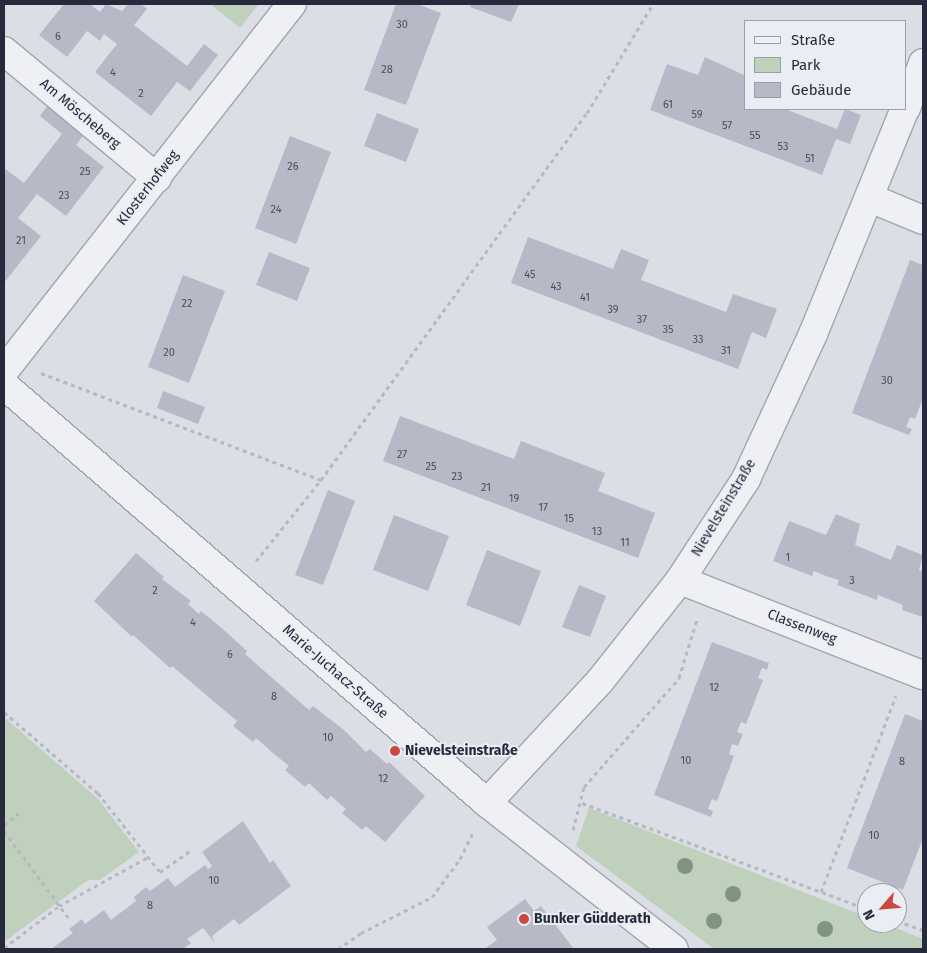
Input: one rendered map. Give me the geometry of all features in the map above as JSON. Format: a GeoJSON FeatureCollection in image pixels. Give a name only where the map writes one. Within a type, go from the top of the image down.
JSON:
{"type":"FeatureCollection","features":[{"type":"Feature","properties":{"kind":"street","name":"Klosterhofweg"},"geometry":{"type":"LineString","coordinates":[[6,373],[292,4]]}},
{"type":"Feature","properties":{"kind":"street","name":"Am Möscheberg"},"geometry":{"type":"LineString","coordinates":[[4,51],[157,178]]}},
{"type":"Feature","properties":{"kind":"street","name":"Nievelsteinstraße"},"geometry":{"type":"LineString","coordinates":[[907,105],[923,63]]}},
{"type":"Feature","properties":{"kind":"street","name":"Nievelsteinstraße"},"geometry":{"type":"LineString","coordinates":[[487,803],[588,696],[680,580],[746,479],[870,198],[905,110]]}},
{"type":"Feature","properties":{"kind":"street"},"geometry":{"type":"LineString","coordinates":[[870,198],[923,220]]}},
{"type":"Feature","properties":{"kind":"street","name":"Marie-Juchacz-Straße"},"geometry":{"type":"LineString","coordinates":[[6,373],[236,586],[487,803],[674,949]]}},
{"type":"Feature","properties":{"kind":"street","name":"Classenweg"},"geometry":{"type":"LineString","coordinates":[[680,580],[915,671]]}},
{"type":"Feature","properties":{"kind":"path"},"geometry":{"type":"LineString","coordinates":[[236,586],[321,480],[588,114],[653,4]]}},
{"type":"Feature","properties":{"kind":"path"},"geometry":{"type":"LineString","coordinates":[[6,373],[321,480]]}},
{"type":"Feature","properties":{"kind":"path"},"geometry":{"type":"LineString","coordinates":[[561,861],[582,803],[584,787],[679,678],[706,590]]}},
{"type":"Feature","properties":{"kind":"path"},"geometry":{"type":"LineString","coordinates":[[821,892],[915,671]]}},
{"type":"Feature","properties":{"kind":"path"},"geometry":{"type":"LineString","coordinates":[[4,712],[98,793],[160,872],[190,851]]}},
{"type":"Feature","properties":{"kind":"path"},"geometry":{"type":"LineString","coordinates":[[338,949],[361,933],[432,897],[460,859],[487,803]]}},
{"type":"Feature","properties":{"kind":"path"},"geometry":{"type":"LineString","coordinates":[[582,803],[857,905]]}},
{"type":"Feature","properties":{"kind":"path"},"geometry":{"type":"LineString","coordinates":[[4,825],[19,813]]}},
{"type":"Feature","properties":{"kind":"path"},"geometry":{"type":"LineString","coordinates":[[4,831],[70,920]]}},
{"type":"Feature","properties":{"kind":"path"},"geometry":{"type":"LineString","coordinates":[[4,948],[59,906],[148,857]]}},
{"type":"Feature","properties":{"kind":"path"},"geometry":{"type":"LineString","coordinates":[[907,924],[923,930]]}},
{"type":"Feature","properties":{"kind":"green space"},"geometry":{"type":"Polygon","coordinates":[[[210,4],[259,4],[240,28],[210,4]]]}},
{"type":"Feature","properties":{"kind":"green space"},"geometry":{"type":"Polygon","coordinates":[[[4,717],[98,799],[139,852],[100,880],[88,880],[4,942],[4,717]]]}},
{"type":"Feature","properties":{"kind":"green space"},"geometry":{"type":"Polygon","coordinates":[[[589,808],[857,913],[857,933],[907,933],[923,939],[923,949],[714,949],[576,846],[589,808]]]}},
{"type":"Feature","properties":{"kind":"building"},"geometry":{"type":"Polygon","coordinates":[[[64,4],[90,4],[100,12],[106,4],[122,11],[128,4],[141,4],[147,9],[134,25],[187,66],[204,44],[218,55],[190,91],[177,82],[151,116],[95,72],[117,44],[104,34],[100,41],[87,31],[67,57],[39,35],[64,4]]]}},
{"type":"Feature","properties":{"kind":"building"},"geometry":{"type":"Polygon","coordinates":[[[396,4],[417,4],[441,13],[406,105],[364,90],[396,4]]]}},
{"type":"Feature","properties":{"kind":"building"},"geometry":{"type":"Polygon","coordinates":[[[471,4],[519,4],[511,22],[470,7],[471,4]]]}},
{"type":"Feature","properties":{"kind":"building"},"geometry":{"type":"Polygon","coordinates":[[[705,57],[744,75],[744,110],[788,110],[837,129],[845,110],[861,115],[850,144],[836,139],[822,175],[650,110],[667,64],[698,75],[705,57]]]}},
{"type":"Feature","properties":{"kind":"building"},"geometry":{"type":"Polygon","coordinates":[[[49,104],[85,133],[76,145],[104,167],[66,216],[37,194],[18,218],[41,236],[4,283],[4,168],[24,183],[62,134],[40,116],[49,104]]]}},
{"type":"Feature","properties":{"kind":"building"},"geometry":{"type":"Polygon","coordinates":[[[377,113],[419,129],[406,162],[364,146],[377,113]]]}},
{"type":"Feature","properties":{"kind":"building"},"geometry":{"type":"Polygon","coordinates":[[[290,136],[331,152],[296,244],[255,228],[290,136]]]}},
{"type":"Feature","properties":{"kind":"building"},"geometry":{"type":"Polygon","coordinates":[[[528,237],[613,269],[621,249],[649,260],[641,280],[726,312],[733,294],[777,309],[766,338],[752,332],[738,369],[511,283],[528,237]]]}},
{"type":"Feature","properties":{"kind":"building"},"geometry":{"type":"Polygon","coordinates":[[[269,252],[310,268],[297,301],[256,285],[269,252]]]}},
{"type":"Feature","properties":{"kind":"building"},"geometry":{"type":"Polygon","coordinates":[[[910,260],[923,265],[923,398],[915,419],[910,417],[906,427],[912,429],[909,435],[852,413],[910,260]]]}},
{"type":"Feature","properties":{"kind":"building"},"geometry":{"type":"Polygon","coordinates":[[[183,275],[225,291],[189,383],[148,367],[183,275]]]}},
{"type":"Feature","properties":{"kind":"building"},"geometry":{"type":"Polygon","coordinates":[[[163,391],[205,407],[198,424],[157,408],[163,391]]]}},
{"type":"Feature","properties":{"kind":"building"},"geometry":{"type":"Polygon","coordinates":[[[400,416],[514,459],[521,441],[605,473],[598,491],[655,513],[638,558],[383,461],[400,416]]]}},
{"type":"Feature","properties":{"kind":"building"},"geometry":{"type":"Polygon","coordinates":[[[328,490],[355,501],[323,585],[295,575],[328,490]]]}},
{"type":"Feature","properties":{"kind":"building"},"geometry":{"type":"Polygon","coordinates":[[[836,514],[860,524],[855,545],[891,560],[897,545],[923,555],[919,570],[923,572],[923,617],[902,610],[903,605],[878,595],[877,600],[837,585],[839,580],[814,571],[812,576],[773,561],[789,521],[826,535],[836,514]]]}},
{"type":"Feature","properties":{"kind":"building"},"geometry":{"type":"Polygon","coordinates":[[[394,515],[449,536],[428,591],[373,570],[394,515]]]}},
{"type":"Feature","properties":{"kind":"building"},"geometry":{"type":"Polygon","coordinates":[[[487,550],[541,571],[520,626],[466,605],[487,550]]]}},
{"type":"Feature","properties":{"kind":"building"},"geometry":{"type":"Polygon","coordinates":[[[136,553],[164,577],[162,579],[191,601],[188,604],[199,614],[201,611],[225,631],[247,651],[245,654],[309,710],[313,706],[344,730],[366,752],[370,749],[387,764],[389,762],[425,796],[385,842],[366,826],[362,830],[342,813],[346,809],[331,796],[327,800],[309,783],[305,787],[285,770],[289,766],[256,738],[253,742],[233,726],[237,721],[172,666],[170,668],[133,635],[132,637],[94,601],[136,553]]]}},
{"type":"Feature","properties":{"kind":"building"},"geometry":{"type":"Polygon","coordinates":[[[579,585],[606,596],[590,637],[562,627],[579,585]]]}},
{"type":"Feature","properties":{"kind":"building"},"geometry":{"type":"Polygon","coordinates":[[[712,642],[769,663],[767,670],[762,668],[758,678],[763,680],[746,724],[741,722],[737,732],[743,734],[738,746],[732,744],[729,754],[734,756],[717,801],[712,799],[708,809],[713,811],[711,817],[654,795],[712,642]]]}},
{"type":"Feature","properties":{"kind":"building"},"geometry":{"type":"Polygon","coordinates":[[[905,714],[923,721],[923,838],[906,883],[885,883],[847,868],[905,714]]]}},
{"type":"Feature","properties":{"kind":"building"},"geometry":{"type":"Polygon","coordinates":[[[243,821],[270,863],[273,860],[291,886],[239,925],[234,919],[212,936],[215,943],[203,928],[187,939],[191,943],[183,949],[51,949],[73,933],[69,929],[82,919],[85,924],[104,910],[111,920],[136,901],[134,897],[146,887],[150,891],[168,878],[175,887],[205,865],[208,869],[212,866],[202,852],[243,821]]]}},
{"type":"Feature","properties":{"kind":"building","name":"Bunker Güdderath"},"geometry":{"type":"Polygon","coordinates":[[[525,899],[534,911],[541,906],[574,949],[484,949],[497,940],[487,927],[525,899]]]}},
{"type":"Feature","properties":{"kind":"place","name":"Nievelsteinstraße"},"geometry":{"type":"Point","coordinates":[395,751]}},
{"type":"Feature","properties":{"kind":"place","name":"Bunker Güdderath"},"geometry":{"type":"Point","coordinates":[524,919]}}]}
